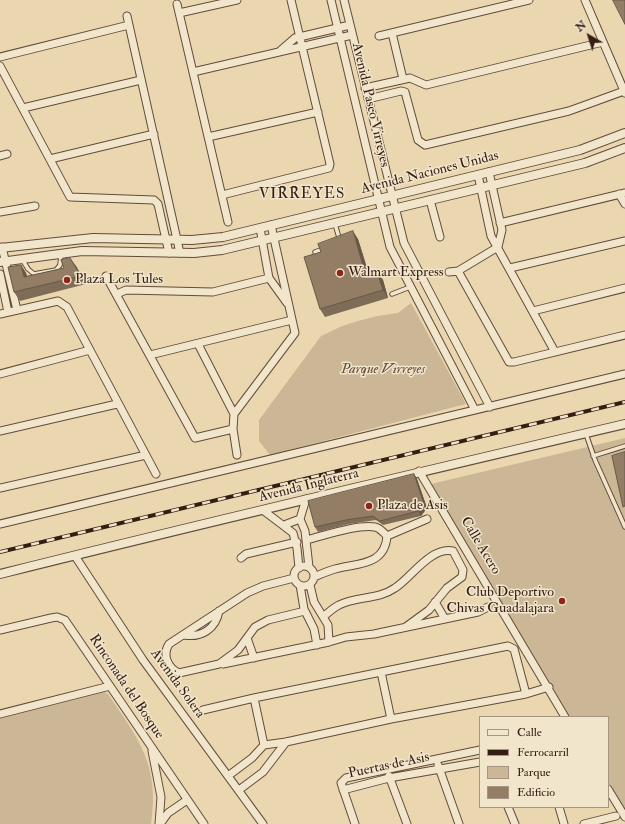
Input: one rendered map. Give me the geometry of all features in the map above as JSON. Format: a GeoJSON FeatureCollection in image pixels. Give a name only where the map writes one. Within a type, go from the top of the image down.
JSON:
{"type":"FeatureCollection","features":[{"type":"Feature","properties":{"kind":"street"},"geometry":{"type":"LineString","coordinates":[[179,13],[237,0]]}},
{"type":"Feature","properties":{"kind":"street"},"geometry":{"type":"LineString","coordinates":[[222,195],[329,168],[318,112],[291,0]]}},
{"type":"Feature","properties":{"kind":"street","name":"Avenida Paseo Virreyes"},"geometry":{"type":"LineString","coordinates":[[331,0],[339,28],[390,247],[475,410]]}},
{"type":"Feature","properties":{"kind":"street","name":"Avenida Paseo Virreyes"},"geometry":{"type":"LineString","coordinates":[[344,0],[394,209],[408,255],[490,406]]}},
{"type":"Feature","properties":{"kind":"street"},"geometry":{"type":"LineString","coordinates":[[380,36],[530,0]]}},
{"type":"Feature","properties":{"kind":"street"},"geometry":{"type":"LineString","coordinates":[[367,94],[383,91],[390,93],[401,90],[405,92],[418,140],[425,145],[569,111],[625,92],[585,0]]}},
{"type":"Feature","properties":{"kind":"street"},"geometry":{"type":"LineString","coordinates":[[177,4],[228,222]]}},
{"type":"Feature","properties":{"kind":"street"},"geometry":{"type":"LineString","coordinates":[[127,16],[180,253]]}},
{"type":"Feature","properties":{"kind":"street"},"geometry":{"type":"LineString","coordinates":[[0,56],[129,25]]}},
{"type":"Feature","properties":{"kind":"street"},"geometry":{"type":"LineString","coordinates":[[280,51],[295,38],[350,25]]}},
{"type":"Feature","properties":{"kind":"street"},"geometry":{"type":"LineString","coordinates":[[392,33],[402,79]]}},
{"type":"Feature","properties":{"kind":"street"},"geometry":{"type":"LineString","coordinates":[[193,72],[352,35]]}},
{"type":"Feature","properties":{"kind":"street"},"geometry":{"type":"LineString","coordinates":[[367,94],[402,79],[410,78],[426,85],[603,42]]}},
{"type":"Feature","properties":{"kind":"street"},"geometry":{"type":"LineString","coordinates":[[0,66],[70,197],[154,200],[158,204],[169,252]]}},
{"type":"Feature","properties":{"kind":"street"},"geometry":{"type":"LineString","coordinates":[[23,108],[141,80]]}},
{"type":"Feature","properties":{"kind":"street"},"geometry":{"type":"LineString","coordinates":[[208,137],[318,112]]}},
{"type":"Feature","properties":{"kind":"street","name":"Avenida Naciones Unidas"},"geometry":{"type":"LineString","coordinates":[[1,248],[81,239],[204,240],[260,228],[580,150],[625,133]]}},
{"type":"Feature","properties":{"kind":"street"},"geometry":{"type":"LineString","coordinates":[[50,159],[154,134]]}},
{"type":"Feature","properties":{"kind":"street","name":"Avenida Naciones Unidas"},"geometry":{"type":"LineString","coordinates":[[3,262],[21,258],[82,251],[180,253],[222,250],[585,163],[625,148]]}},
{"type":"Feature","properties":{"kind":"street"},"geometry":{"type":"LineString","coordinates":[[449,272],[458,271],[498,247],[502,230],[489,172]]}},
{"type":"Feature","properties":{"kind":"street"},"geometry":{"type":"LineString","coordinates":[[478,175],[491,236],[555,352]]}},
{"type":"Feature","properties":{"kind":"street"},"geometry":{"type":"LineString","coordinates":[[500,223],[622,193],[625,204]]}},
{"type":"Feature","properties":{"kind":"street"},"geometry":{"type":"LineString","coordinates":[[430,200],[440,237]]}},
{"type":"Feature","properties":{"kind":"street"},"geometry":{"type":"LineString","coordinates":[[0,212],[35,206]]}},
{"type":"Feature","properties":{"kind":"street"},"geometry":{"type":"LineString","coordinates":[[234,414],[295,333],[271,225]]}},
{"type":"Feature","properties":{"kind":"street"},"geometry":{"type":"LineString","coordinates":[[260,228],[270,278],[289,306]]}},
{"type":"Feature","properties":{"kind":"street"},"geometry":{"type":"LineString","coordinates":[[81,239],[82,251]]}},
{"type":"Feature","properties":{"kind":"street"},"geometry":{"type":"LineString","coordinates":[[510,268],[625,241]]}},
{"type":"Feature","properties":{"kind":"street"},"geometry":{"type":"LineString","coordinates":[[1,248],[3,262],[17,310]]}},
{"type":"Feature","properties":{"kind":"street"},"geometry":{"type":"LineString","coordinates":[[458,271],[509,362],[625,335]]}},
{"type":"Feature","properties":{"kind":"street"},"geometry":{"type":"LineString","coordinates":[[0,274],[8,312]]}},
{"type":"Feature","properties":{"kind":"street"},"geometry":{"type":"LineString","coordinates":[[106,276],[195,438],[233,429]]}},
{"type":"Feature","properties":{"kind":"street"},"geometry":{"type":"LineString","coordinates":[[117,294],[126,290],[214,292],[270,278]]}},
{"type":"Feature","properties":{"kind":"street"},"geometry":{"type":"LineString","coordinates":[[533,311],[625,288]]}},
{"type":"Feature","properties":{"kind":"street"},"geometry":{"type":"LineString","coordinates":[[0,314],[58,301],[67,307],[156,474]]}},
{"type":"Feature","properties":{"kind":"street"},"geometry":{"type":"LineString","coordinates":[[427,319],[440,312]]}},
{"type":"Feature","properties":{"kind":"street"},"geometry":{"type":"LineString","coordinates":[[150,355],[292,320]]}},
{"type":"Feature","properties":{"kind":"street"},"geometry":{"type":"LineString","coordinates":[[198,344],[234,414],[233,429],[237,455]]}},
{"type":"Feature","properties":{"kind":"street"},"geometry":{"type":"LineString","coordinates":[[0,374],[90,350]]}},
{"type":"Feature","properties":{"kind":"street"},"geometry":{"type":"LineString","coordinates":[[0,524],[625,374]]}},
{"type":"Feature","properties":{"kind":"street"},"geometry":{"type":"LineString","coordinates":[[0,432],[118,404]]}},
{"type":"Feature","properties":{"kind":"street","name":"Avenida Inglaterra"},"geometry":{"type":"LineString","coordinates":[[0,574],[264,511],[306,499],[625,424]]}},
{"type":"Feature","properties":{"kind":"street"},"geometry":{"type":"LineString","coordinates":[[0,488],[146,455]]}},
{"type":"Feature","properties":{"kind":"street","name":"Calle Acero"},"geometry":{"type":"LineString","coordinates":[[419,472],[565,716]]}},
{"type":"Feature","properties":{"kind":"street"},"geometry":{"type":"LineString","coordinates":[[306,499],[300,519],[305,531],[309,567],[312,570],[314,577]]}},
{"type":"Feature","properties":{"kind":"street"},"geometry":{"type":"LineString","coordinates":[[264,511],[293,533],[296,542],[298,568],[294,578]]}},
{"type":"Feature","properties":{"kind":"street"},"geometry":{"type":"LineString","coordinates":[[284,525],[300,519]]}},
{"type":"Feature","properties":{"kind":"street"},"geometry":{"type":"LineString","coordinates":[[387,536],[427,519]]}},
{"type":"Feature","properties":{"kind":"street"},"geometry":{"type":"LineString","coordinates":[[306,540],[362,527],[376,527],[382,530],[387,536],[386,547],[382,553],[373,560],[359,565],[334,569],[314,577],[310,585],[314,602],[324,616],[328,627],[329,642]]}},
{"type":"Feature","properties":{"kind":"street"},"geometry":{"type":"LineString","coordinates":[[241,558],[246,554],[296,542]]}},
{"type":"Feature","properties":{"kind":"street"},"geometry":{"type":"LineString","coordinates":[[324,616],[340,605],[390,592],[405,581],[423,561],[445,550],[453,551],[463,570],[462,577],[447,588],[429,610],[405,627]]}},
{"type":"Feature","properties":{"kind":"street","name":"Avenida Solera"},"geometry":{"type":"LineString","coordinates":[[75,556],[143,660],[263,824]]}},
{"type":"Feature","properties":{"kind":"street"},"geometry":{"type":"LineString","coordinates":[[298,568],[309,567]]}},
{"type":"Feature","properties":{"kind":"street"},"geometry":{"type":"LineString","coordinates":[[294,578],[300,585],[305,611],[314,629],[317,645]]}},
{"type":"Feature","properties":{"kind":"street"},"geometry":{"type":"LineString","coordinates":[[294,578],[263,586],[247,593],[219,611],[218,621],[208,630],[195,636],[184,635],[169,644],[166,648],[167,662],[173,670],[179,673],[317,645],[346,637],[478,612],[488,607]]}},
{"type":"Feature","properties":{"kind":"street"},"geometry":{"type":"LineString","coordinates":[[300,585],[310,585]]}},
{"type":"Feature","properties":{"kind":"street"},"geometry":{"type":"LineString","coordinates":[[435,602],[445,619]]}},
{"type":"Feature","properties":{"kind":"street"},"geometry":{"type":"LineString","coordinates":[[219,664],[238,650],[255,627],[268,620],[305,611]]}},
{"type":"Feature","properties":{"kind":"street","name":"Rinconada del Bosque"},"geometry":{"type":"LineString","coordinates":[[0,630],[51,618],[61,618],[68,624],[204,824]]}},
{"type":"Feature","properties":{"kind":"street"},"geometry":{"type":"LineString","coordinates":[[247,638],[254,658]]}},
{"type":"Feature","properties":{"kind":"street"},"geometry":{"type":"LineString","coordinates":[[203,710],[254,698],[508,646],[514,649],[526,694]]}},
{"type":"Feature","properties":{"kind":"street"},"geometry":{"type":"LineString","coordinates":[[380,672],[391,719]]}},
{"type":"Feature","properties":{"kind":"street"},"geometry":{"type":"LineString","coordinates":[[0,714],[110,686]]}},
{"type":"Feature","properties":{"kind":"street"},"geometry":{"type":"LineString","coordinates":[[228,776],[252,758],[264,745],[286,742],[391,719],[526,694],[549,687]]}},
{"type":"Feature","properties":{"kind":"street"},"geometry":{"type":"LineString","coordinates":[[254,698],[264,745]]}},
{"type":"Feature","properties":{"kind":"street"},"geometry":{"type":"LineString","coordinates":[[239,790],[263,772],[286,742]]}},
{"type":"Feature","properties":{"kind":"street"},"geometry":{"type":"LineString","coordinates":[[149,744],[156,768],[161,798],[159,824]]}},
{"type":"Feature","properties":{"kind":"street","name":"Puertas de Asis"},"geometry":{"type":"LineString","coordinates":[[355,824],[341,783],[346,778],[479,750]]}},
{"type":"Feature","properties":{"kind":"street","name":"Puertas de Asis"},"geometry":{"type":"LineString","coordinates":[[436,759],[459,824]]}},
{"type":"Feature","properties":{"kind":"street","name":"Puertas de Asis"},"geometry":{"type":"LineString","coordinates":[[343,790],[390,778],[479,762]]}},
{"type":"Feature","properties":{"kind":"street"},"geometry":{"type":"LineString","coordinates":[[386,769],[407,824]]}},
{"type":"Feature","properties":{"kind":"street"},"geometry":{"type":"LineString","coordinates":[[609,791],[625,817]]}},
{"type":"Feature","properties":{"kind":"street"},"geometry":{"type":"LineString","coordinates":[[159,824],[168,813],[187,800]]}},
{"type":"Feature","properties":{"kind":"street"},"geometry":{"type":"LineString","coordinates":[[508,808],[515,824]]}},
{"type":"Feature","properties":{"kind":"street"},"geometry":{"type":"LineString","coordinates":[[558,808],[564,824]]}},
{"type":"Feature","properties":{"kind":"street"},"geometry":{"type":"LineString","coordinates":[[584,824],[616,816]]}},
{"type":"Feature","properties":{"kind":"lane"},"geometry":{"type":"LineString","coordinates":[[334,245],[340,243],[335,223]]}},
{"type":"Feature","properties":{"kind":"lane"},"geometry":{"type":"LineString","coordinates":[[318,260],[315,252],[328,247]]}},
{"type":"Feature","properties":{"kind":"lane"},"geometry":{"type":"LineString","coordinates":[[21,258],[28,269],[34,274],[56,270],[60,265],[61,254]]}},
{"type":"Feature","properties":{"kind":"lane"},"geometry":{"type":"LineString","coordinates":[[392,294],[410,287]]}},
{"type":"Feature","properties":{"kind":"lane"},"geometry":{"type":"LineString","coordinates":[[586,433],[593,456],[625,527]]}},
{"type":"Feature","properties":{"kind":"lane"},"geometry":{"type":"LineString","coordinates":[[593,456],[625,446]]}},
{"type":"Feature","properties":{"kind":"green space","name":"Parque Virreyes"},"geometry":{"type":"Polygon","coordinates":[[[411,303],[466,404],[270,455],[259,441],[259,420],[321,336],[342,326],[358,321],[398,313],[411,303]]]}},
{"type":"Feature","properties":{"kind":"green space","name":"Club Deportivo Chivas Guadalajara"},"geometry":{"type":"Polygon","coordinates":[[[625,438],[625,812],[609,785],[609,716],[568,716],[431,484],[625,438]]]}},
{"type":"Feature","properties":{"kind":"green space"},"geometry":{"type":"Polygon","coordinates":[[[101,690],[108,694],[129,725],[138,740],[150,769],[153,803],[151,824],[0,824],[0,714],[101,690]]]}},
{"type":"Feature","properties":{"kind":"building"},"geometry":{"type":"Polygon","coordinates":[[[613,0],[625,0],[625,24],[613,0]]]}},
{"type":"Feature","properties":{"kind":"building","name":"Walmart Express"},"geometry":{"type":"Polygon","coordinates":[[[353,231],[366,276],[377,272],[383,290],[320,309],[304,257],[321,252],[318,244],[353,231]]]}},
{"type":"Feature","properties":{"kind":"building"},"geometry":{"type":"Polygon","coordinates":[[[70,258],[81,276],[14,292],[8,267],[21,265],[24,277],[64,268],[61,260],[70,258]]]}},
{"type":"Feature","properties":{"kind":"building"},"geometry":{"type":"Polygon","coordinates":[[[625,452],[625,506],[623,507],[612,456],[625,452]]]}},
{"type":"Feature","properties":{"kind":"building","name":"Plaza de Asis"},"geometry":{"type":"Polygon","coordinates":[[[414,474],[424,504],[418,511],[380,521],[373,516],[315,527],[308,501],[414,474]]]}},
{"type":"Feature","properties":{"kind":"railway"},"geometry":{"type":"LineString","coordinates":[[0,552],[625,402]]}},
{"type":"Feature","properties":{"kind":"place","name":"Walmart Express"},"geometry":{"type":"Point","coordinates":[340,273]}},
{"type":"Feature","properties":{"kind":"place","name":"Plaza Los Tules"},"geometry":{"type":"Point","coordinates":[67,280]}},
{"type":"Feature","properties":{"kind":"place","name":"Plaza de Asis"},"geometry":{"type":"Point","coordinates":[369,506]}},
{"type":"Feature","properties":{"kind":"place","name":"Club Deportivo Chivas Guadalajara"},"geometry":{"type":"Point","coordinates":[562,601]}},
{"type":"Feature","properties":{"kind":"district","name":"VIRREYES"},"geometry":{"type":"Point","coordinates":[302,195]}}]}
